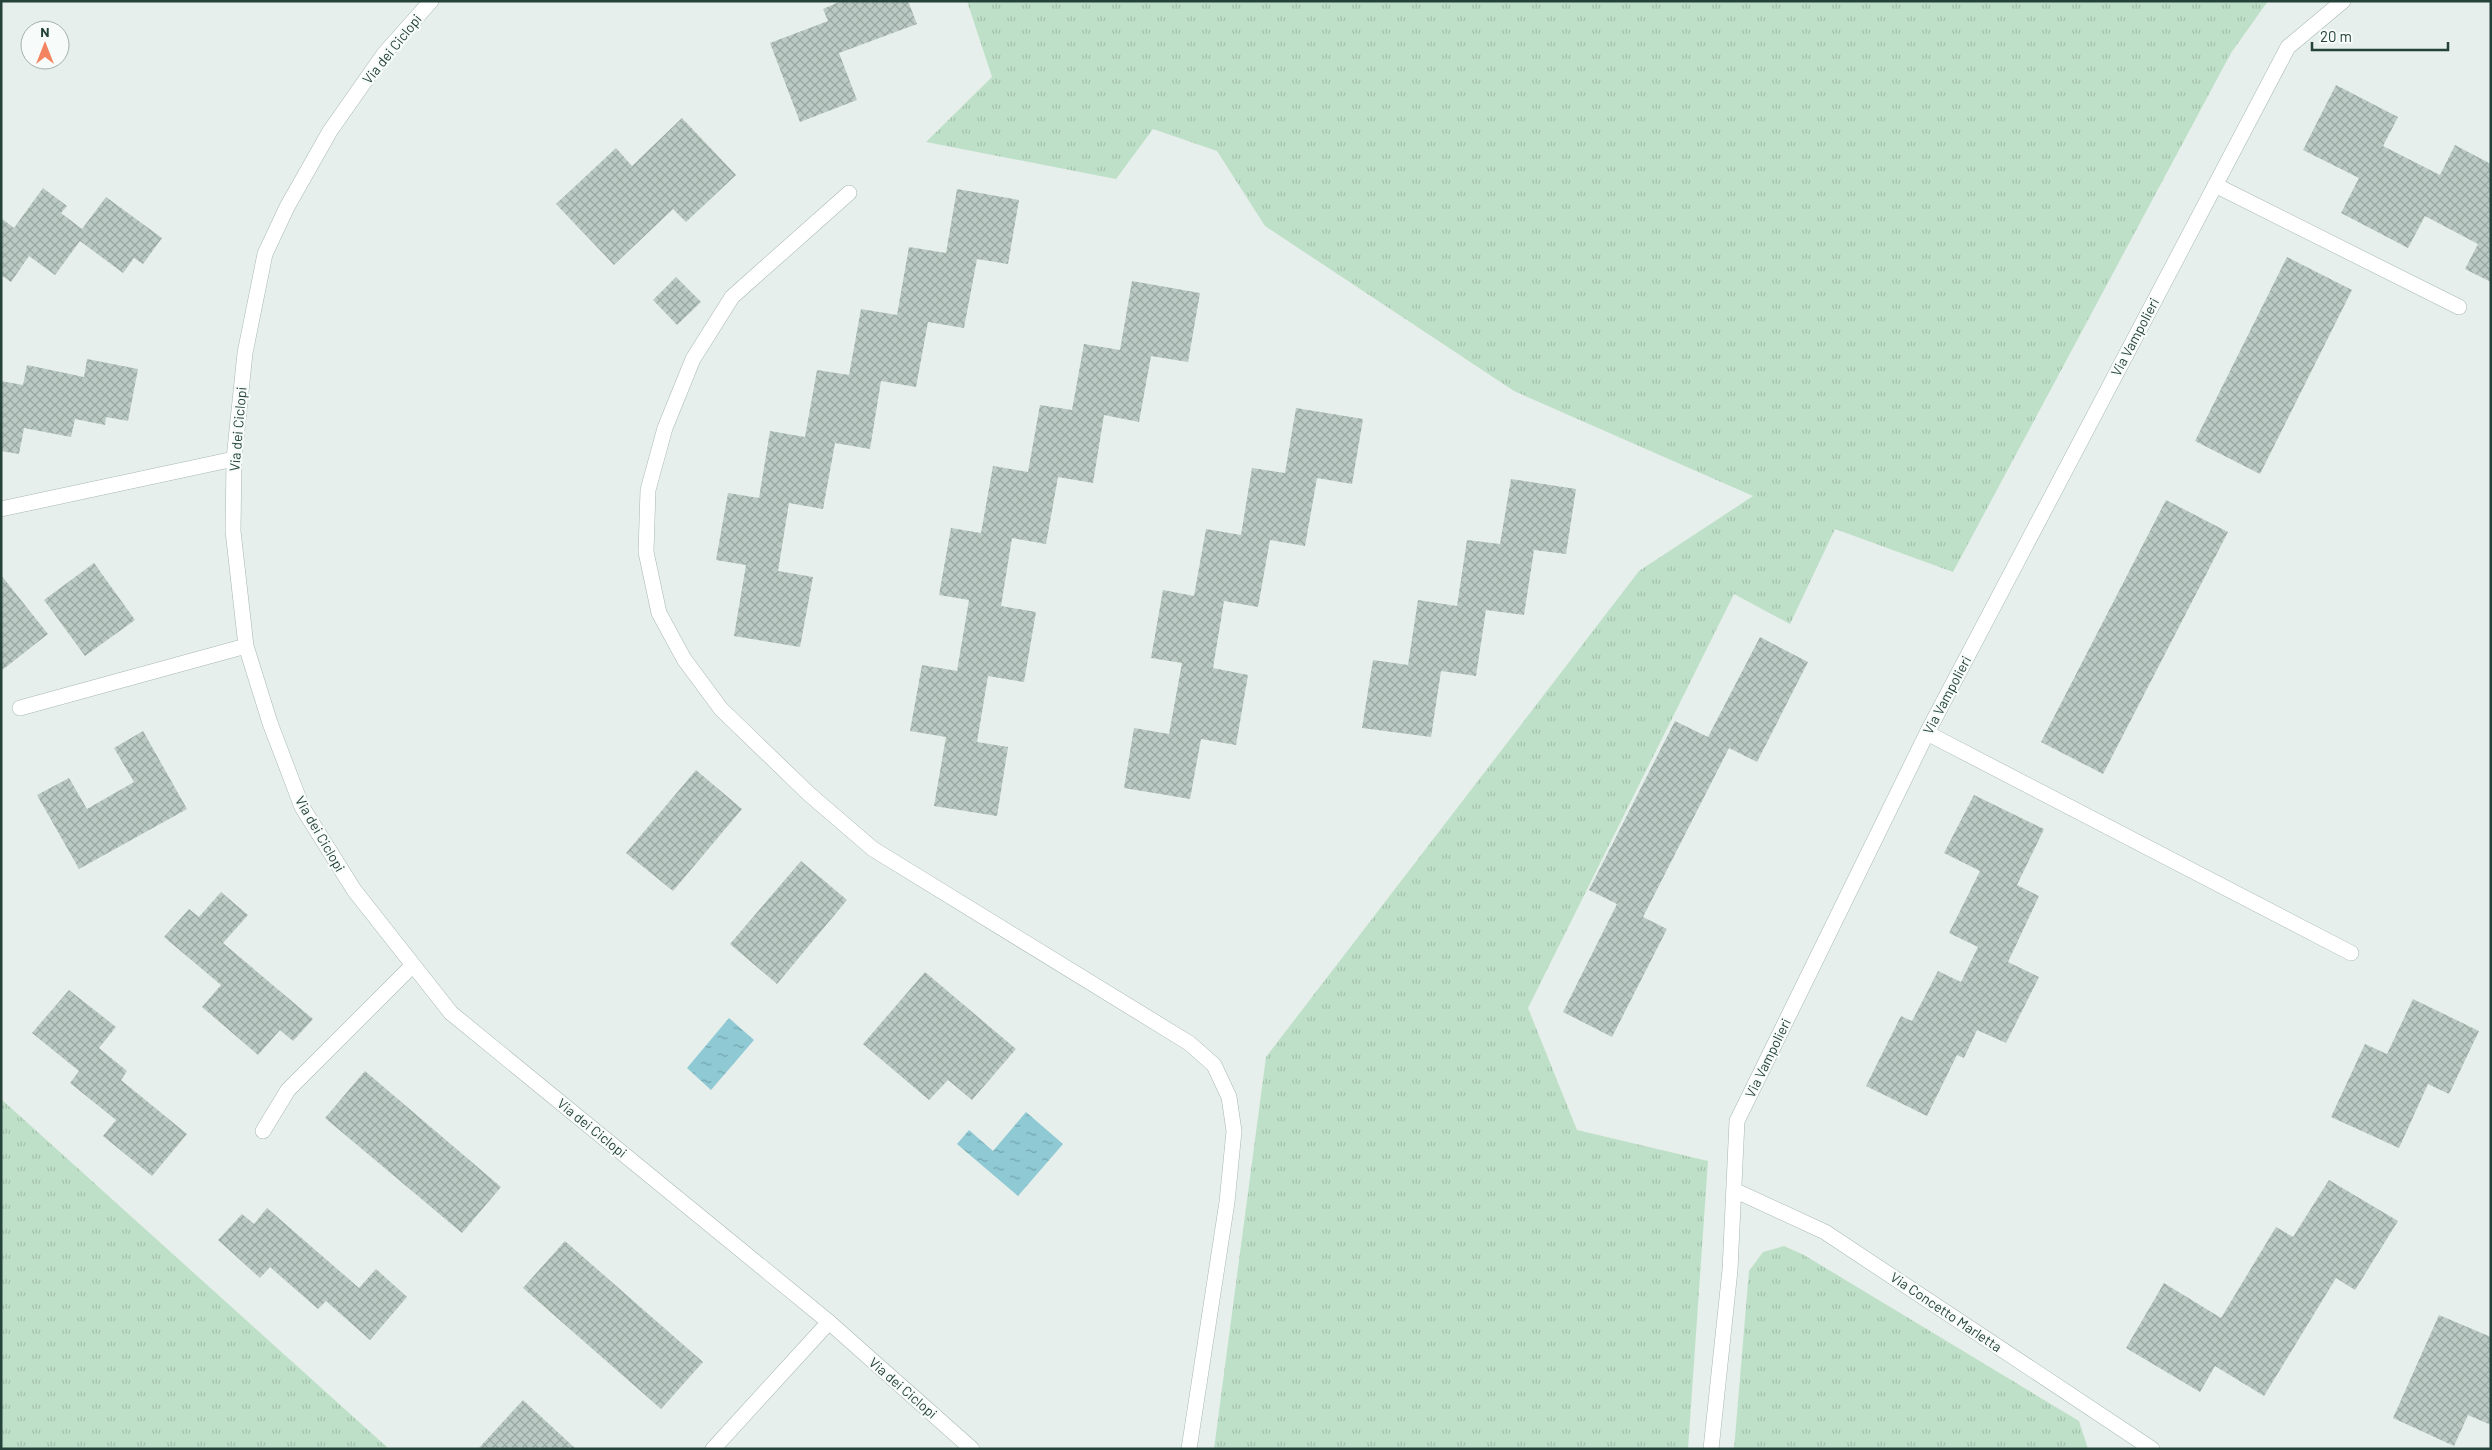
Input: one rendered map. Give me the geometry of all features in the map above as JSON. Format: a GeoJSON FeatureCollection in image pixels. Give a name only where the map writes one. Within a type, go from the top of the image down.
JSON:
{"type":"FeatureCollection","features":[{"type":"Feature","properties":{"kind":"street","name":"Via dei Ciclopi"},"geometry":{"type":"LineString","coordinates":[[431,1],[384,54],[330,131],[287,207],[265,254],[245,353],[234,459],[233,531],[246,646],[270,723],[302,807],[354,890],[451,1013],[829,1322],[972,1449]]}},
{"type":"Feature","properties":{"kind":"street","name":"Via Vampolieri"},"geometry":{"type":"LineString","coordinates":[[1711,1449],[1730,1270],[1737,1121],[1927,733],[2288,47],[2343,1]]}},
{"type":"Feature","properties":{"kind":"street"},"geometry":{"type":"LineString","coordinates":[[2215,185],[2458,307]]}},
{"type":"Feature","properties":{"kind":"street"},"geometry":{"type":"LineString","coordinates":[[849,193],[732,296],[693,359],[665,428],[648,490],[646,552],[659,613],[684,659],[722,709],[809,794],[873,849],[1189,1043],[1214,1065],[1228,1097],[1234,1131],[1227,1202],[1189,1449]]}},
{"type":"Feature","properties":{"kind":"street"},"geometry":{"type":"LineString","coordinates":[[1,510],[234,459]]}},
{"type":"Feature","properties":{"kind":"street"},"geometry":{"type":"LineString","coordinates":[[20,708],[246,646]]}},
{"type":"Feature","properties":{"kind":"street"},"geometry":{"type":"LineString","coordinates":[[1927,733],[2351,953]]}},
{"type":"Feature","properties":{"kind":"street"},"geometry":{"type":"LineString","coordinates":[[263,1131],[288,1090],[413,965]]}},
{"type":"Feature","properties":{"kind":"street","name":"Via Concetto Marletta"},"geometry":{"type":"LineString","coordinates":[[1734,1190],[1826,1232],[2152,1449]]}},
{"type":"Feature","properties":{"kind":"street"},"geometry":{"type":"LineString","coordinates":[[713,1449],[829,1322]]}},
{"type":"Feature","properties":{"kind":"green space"},"geometry":{"type":"Polygon","coordinates":[[[967,1],[2268,1],[2231,53],[1953,572],[1835,529],[1790,624],[1734,594],[1528,1008],[1577,1130],[1708,1161],[1688,1449],[1214,1449],[1266,1057],[1639,571],[1753,496],[1514,391],[1265,226],[1217,151],[1153,129],[1116,179],[926,142],[992,77],[967,1]]]}},
{"type":"Feature","properties":{"kind":"green space"},"geometry":{"type":"Polygon","coordinates":[[[1,1099],[389,1449],[1,1449],[1,1099]]]}},
{"type":"Feature","properties":{"kind":"green space"},"geometry":{"type":"Polygon","coordinates":[[[1784,1246],[1804,1255],[2079,1421],[2088,1449],[1734,1449],[1749,1271],[1763,1252],[1784,1246]]]}},
{"type":"Feature","properties":{"kind":"water"},"geometry":{"type":"Polygon","coordinates":[[[729,1018],[754,1040],[711,1090],[687,1068],[729,1018]]]}},
{"type":"Feature","properties":{"kind":"water"},"geometry":{"type":"Polygon","coordinates":[[[1026,1112],[1063,1144],[1018,1196],[957,1144],[969,1130],[993,1151],[1026,1112]]]}},
{"type":"Feature","properties":{"kind":"building"},"geometry":{"type":"Polygon","coordinates":[[[841,1],[908,1],[917,24],[839,53],[857,100],[800,122],[770,43],[828,21],[823,9],[841,1]]]}},
{"type":"Feature","properties":{"kind":"building"},"geometry":{"type":"Polygon","coordinates":[[[2336,85],[2398,117],[2383,146],[2440,175],[2455,145],[2491,164],[2491,282],[2465,269],[2478,244],[2425,216],[2408,248],[2341,213],[2359,178],[2303,150],[2336,85]]]}},
{"type":"Feature","properties":{"kind":"building"},"geometry":{"type":"Polygon","coordinates":[[[682,118],[736,175],[686,222],[673,209],[614,265],[556,204],[616,148],[632,166],[682,118]]]}},
{"type":"Feature","properties":{"kind":"building"},"geometry":{"type":"Polygon","coordinates":[[[43,188],[67,206],[61,213],[82,229],[106,197],[162,238],[143,264],[134,258],[123,273],[80,241],[55,275],[29,256],[11,282],[1,275],[1,218],[14,228],[43,188]]]}},
{"type":"Feature","properties":{"kind":"building"},"geometry":{"type":"Polygon","coordinates":[[[957,189],[1019,200],[1008,264],[977,259],[964,328],[928,322],[916,387],[881,381],[870,449],[835,443],[823,509],[789,503],[778,571],[813,577],[800,647],[734,636],[746,565],[716,560],[728,493],[759,498],[770,431],[805,437],[817,370],[849,375],[861,309],[897,315],[909,247],[946,253],[957,189]]]}},
{"type":"Feature","properties":{"kind":"building"},"geometry":{"type":"Polygon","coordinates":[[[2287,257],[2352,290],[2260,474],[2195,441],[2287,257]]]}},
{"type":"Feature","properties":{"kind":"building"},"geometry":{"type":"Polygon","coordinates":[[[676,277],[701,302],[677,325],[653,300],[676,277]]]}},
{"type":"Feature","properties":{"kind":"building"},"geometry":{"type":"Polygon","coordinates":[[[1132,281],[1200,293],[1188,362],[1151,356],[1139,422],[1104,415],[1093,483],[1058,477],[1046,544],[1012,538],[1001,606],[1036,612],[1024,682],[988,676],[977,742],[1008,747],[997,816],[934,806],[946,737],[910,731],[922,665],[957,671],[969,600],[939,595],[951,528],[981,533],[993,466],[1028,472],[1040,405],[1072,410],[1084,344],[1120,350],[1132,281]]]}},
{"type":"Feature","properties":{"kind":"building"},"geometry":{"type":"Polygon","coordinates":[[[87,359],[138,369],[128,421],[106,417],[105,425],[75,419],[71,437],[24,428],[19,454],[1,451],[1,381],[23,385],[27,365],[84,377],[87,359]]]}},
{"type":"Feature","properties":{"kind":"building"},"geometry":{"type":"Polygon","coordinates":[[[1296,408],[1363,419],[1352,484],[1317,478],[1305,546],[1270,540],[1258,607],[1224,601],[1213,668],[1248,675],[1236,745],[1201,739],[1190,799],[1124,788],[1134,728],[1169,734],[1182,663],[1151,658],[1163,590],[1194,596],[1206,529],[1241,535],[1252,468],[1285,473],[1296,408]]]}},
{"type":"Feature","properties":{"kind":"building"},"geometry":{"type":"Polygon","coordinates":[[[1511,479],[1576,489],[1566,554],[1534,550],[1524,615],[1486,610],[1476,676],[1441,671],[1431,737],[1362,728],[1373,660],[1408,665],[1418,600],[1457,606],[1467,540],[1500,544],[1511,479]]]}},
{"type":"Feature","properties":{"kind":"building"},"geometry":{"type":"Polygon","coordinates":[[[2166,500],[2228,532],[2103,774],[2041,742],[2166,500]]]}},
{"type":"Feature","properties":{"kind":"building"},"geometry":{"type":"Polygon","coordinates":[[[94,563],[135,620],[85,656],[44,600],[94,563]]]}},
{"type":"Feature","properties":{"kind":"building"},"geometry":{"type":"Polygon","coordinates":[[[1,575],[48,634],[1,671],[1,575]]]}},
{"type":"Feature","properties":{"kind":"building"},"geometry":{"type":"Polygon","coordinates":[[[1760,637],[1808,662],[1757,762],[1729,748],[1643,917],[1667,929],[1612,1037],[1563,1012],[1617,904],[1589,890],[1675,721],[1708,737],[1760,637]]]}},
{"type":"Feature","properties":{"kind":"building"},"geometry":{"type":"Polygon","coordinates":[[[143,731],[187,809],[79,869],[37,795],[69,778],[87,809],[134,782],[114,748],[143,731]]]}},
{"type":"Feature","properties":{"kind":"building"},"geometry":{"type":"Polygon","coordinates":[[[696,770],[742,809],[673,891],[626,853],[696,770]]]}},
{"type":"Feature","properties":{"kind":"building"},"geometry":{"type":"Polygon","coordinates":[[[1974,795],[2044,829],[2017,885],[2039,896],[2008,962],[2039,977],[2006,1043],[1977,1030],[1964,1058],[1957,1055],[1927,1116],[1866,1086],[1901,1016],[1912,1021],[1938,971],[1961,982],[1978,947],[1949,933],[1980,871],[1944,853],[1974,795]]]}},
{"type":"Feature","properties":{"kind":"building"},"geometry":{"type":"Polygon","coordinates":[[[801,861],[847,900],[777,984],[730,944],[801,861]]]}},
{"type":"Feature","properties":{"kind":"building"},"geometry":{"type":"Polygon","coordinates":[[[221,892],[248,915],[223,943],[313,1019],[293,1041],[280,1030],[258,1055],[202,1007],[221,985],[164,937],[189,909],[199,917],[221,892]]]}},
{"type":"Feature","properties":{"kind":"building"},"geometry":{"type":"Polygon","coordinates":[[[925,972],[1016,1049],[972,1100],[948,1080],[929,1100],[863,1044],[925,972]]]}},
{"type":"Feature","properties":{"kind":"building"},"geometry":{"type":"Polygon","coordinates":[[[69,990],[116,1027],[99,1048],[127,1071],[121,1080],[187,1134],[152,1176],[103,1136],[116,1120],[70,1083],[79,1071],[32,1033],[69,990]]]}},
{"type":"Feature","properties":{"kind":"building"},"geometry":{"type":"Polygon","coordinates":[[[2413,999],[2479,1031],[2449,1094],[2428,1084],[2399,1148],[2331,1117],[2365,1044],[2387,1054],[2413,999]]]}},
{"type":"Feature","properties":{"kind":"building"},"geometry":{"type":"Polygon","coordinates":[[[365,1071],[501,1187],[462,1233],[325,1118],[365,1071]]]}},
{"type":"Feature","properties":{"kind":"building"},"geometry":{"type":"Polygon","coordinates":[[[2329,1180],[2398,1221],[2355,1290],[2336,1278],[2264,1396],[2215,1366],[2200,1392],[2126,1348],[2164,1283],[2221,1318],[2276,1227],[2293,1237],[2329,1180]]]}},
{"type":"Feature","properties":{"kind":"building"},"geometry":{"type":"Polygon","coordinates":[[[267,1208],[359,1288],[376,1269],[407,1297],[370,1340],[326,1301],[318,1309],[270,1267],[260,1278],[218,1240],[242,1214],[254,1224],[267,1208]]]}},
{"type":"Feature","properties":{"kind":"building"},"geometry":{"type":"Polygon","coordinates":[[[565,1241],[703,1362],[661,1409],[523,1288],[565,1241]]]}},
{"type":"Feature","properties":{"kind":"building"},"geometry":{"type":"Polygon","coordinates":[[[2439,1315],[2491,1337],[2491,1425],[2468,1415],[2454,1446],[2393,1418],[2439,1315]]]}},
{"type":"Feature","properties":{"kind":"building"},"geometry":{"type":"Polygon","coordinates":[[[523,1400],[576,1449],[478,1449],[523,1400]]]}}]}
